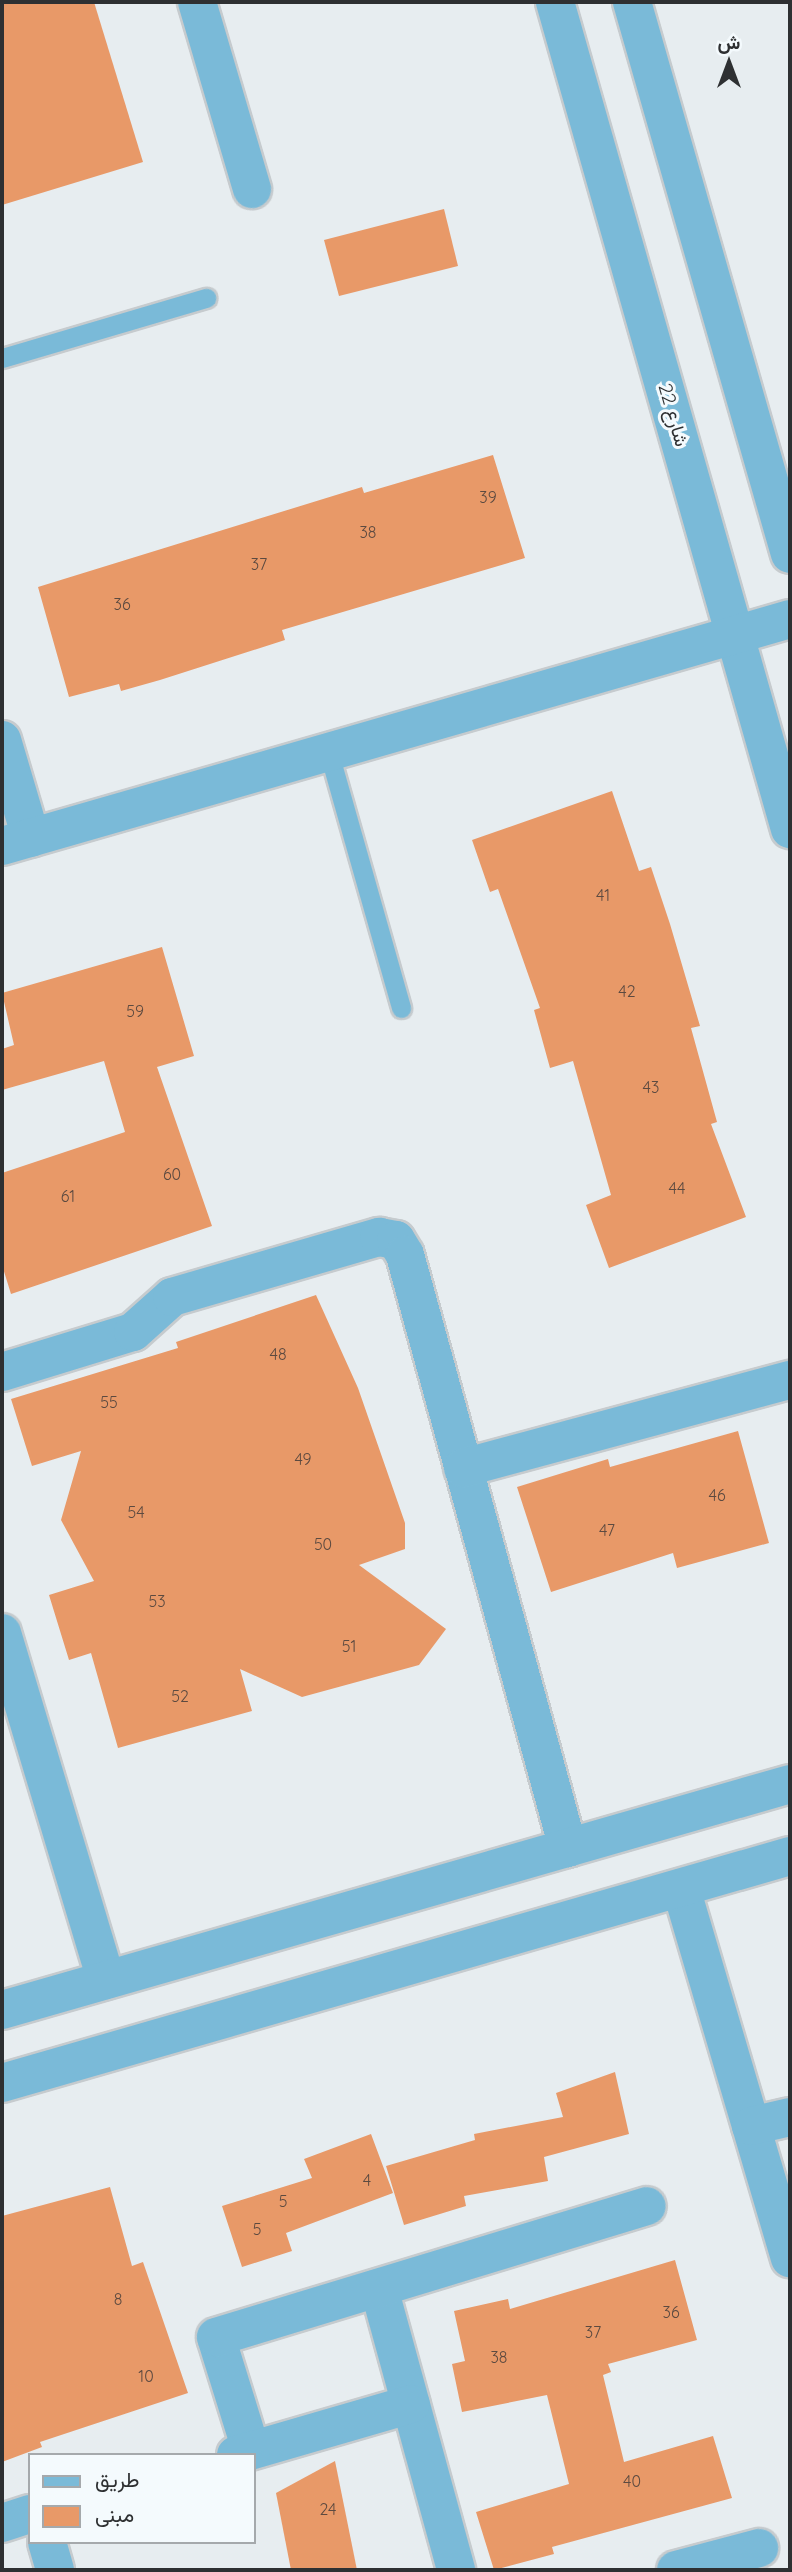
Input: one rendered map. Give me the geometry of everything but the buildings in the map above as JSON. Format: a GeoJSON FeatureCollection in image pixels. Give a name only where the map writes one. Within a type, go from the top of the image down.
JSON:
{"type":"FeatureCollection","features":[{"type":"Feature","properties":{"kind":"street"},"geometry":{"type":"LineString","coordinates":[[197,2],[252,189]]}},
{"type":"Feature","properties":{"kind":"street","name":"شارع 22"},"geometry":{"type":"LineString","coordinates":[[555,2],[790,829]]}},
{"type":"Feature","properties":{"kind":"street"},"geometry":{"type":"LineString","coordinates":[[632,2],[790,554]]}},
{"type":"Feature","properties":{"kind":"street"},"geometry":{"type":"LineString","coordinates":[[2,740],[17,842],[790,619]]}},
{"type":"Feature","properties":{"kind":"street"},"geometry":{"type":"LineString","coordinates":[[2,1372],[133,1332],[172,1297],[387,1237],[405,1255],[568,1848]]}},
{"type":"Feature","properties":{"kind":"street"},"geometry":{"type":"LineString","coordinates":[[463,1468],[790,1380]]}},
{"type":"Feature","properties":{"kind":"street"},"geometry":{"type":"LineString","coordinates":[[2,1633],[106,1980]]}},
{"type":"Feature","properties":{"kind":"street"},"geometry":{"type":"LineString","coordinates":[[2,2010],[790,1784]]}},
{"type":"Feature","properties":{"kind":"street"},"geometry":{"type":"LineString","coordinates":[[2,2083],[790,1856]]}},
{"type":"Feature","properties":{"kind":"street"},"geometry":{"type":"LineString","coordinates":[[681,1888],[790,2258]]}},
{"type":"Feature","properties":{"kind":"street"},"geometry":{"type":"LineString","coordinates":[[751,2126],[790,2117]]}},
{"type":"Feature","properties":{"kind":"street"},"geometry":{"type":"LineString","coordinates":[[411,2404],[244,2453],[216,2337],[647,2206]]}},
{"type":"Feature","properties":{"kind":"street"},"geometry":{"type":"LineString","coordinates":[[379,2288],[456,2570]]}},
{"type":"Feature","properties":{"kind":"street"},"geometry":{"type":"LineString","coordinates":[[2,2522],[28,2515]]}},
{"type":"Feature","properties":{"kind":"street"},"geometry":{"type":"LineString","coordinates":[[48,2544],[55,2570]]}},
{"type":"Feature","properties":{"kind":"street"},"geometry":{"type":"LineString","coordinates":[[676,2570],[759,2548]]}},
{"type":"Feature","properties":{"kind":"lane"},"geometry":{"type":"LineString","coordinates":[[2,358],[206,298]]}},
{"type":"Feature","properties":{"kind":"lane"},"geometry":{"type":"LineString","coordinates":[[329,753],[401,1009]]}}]}
